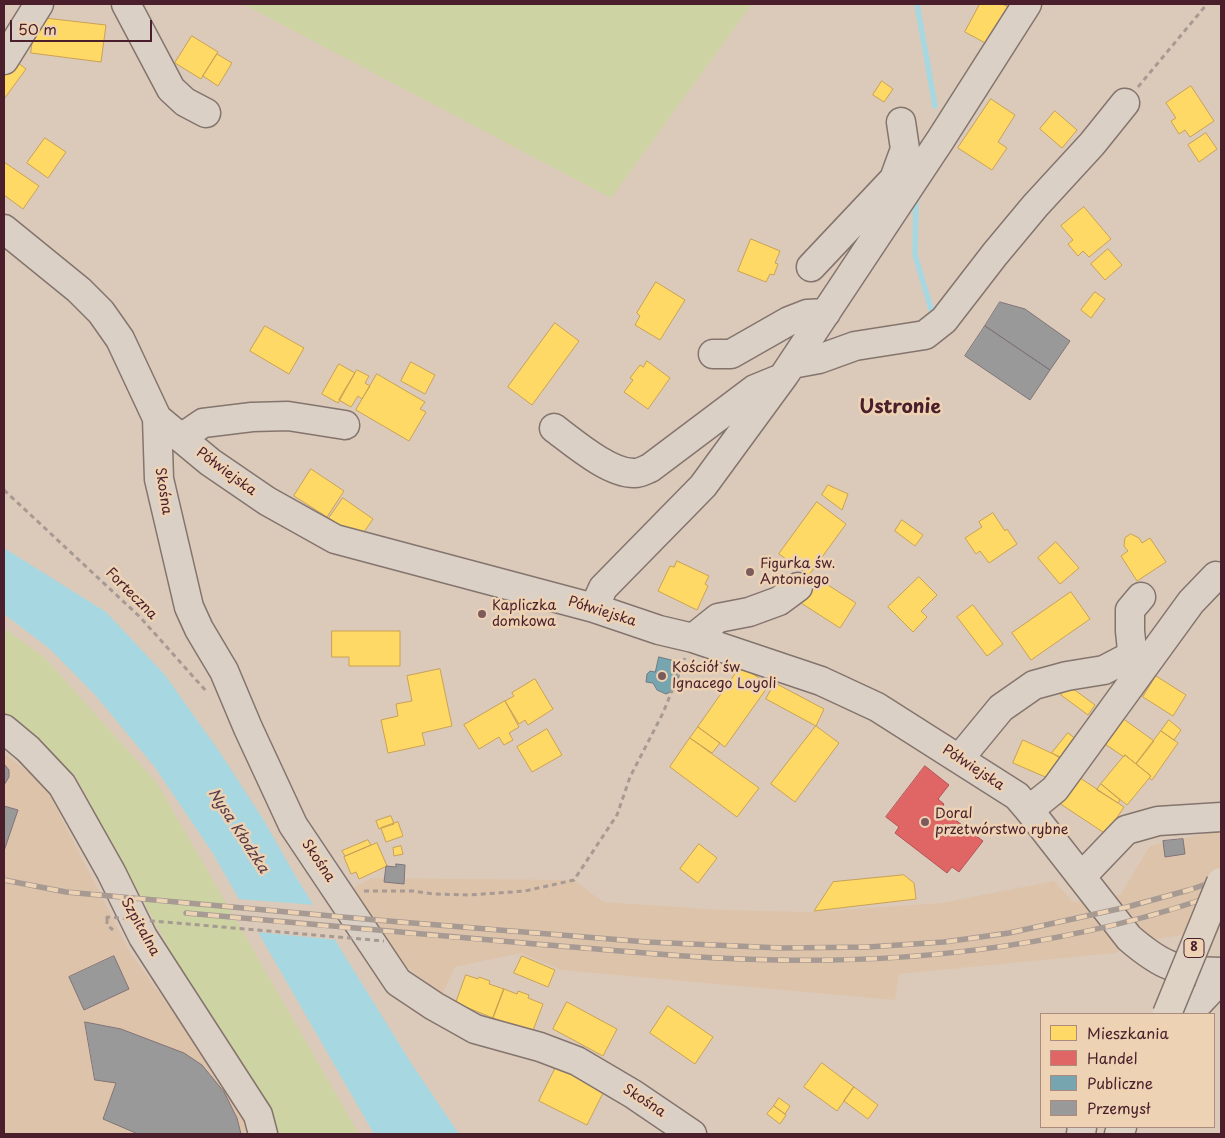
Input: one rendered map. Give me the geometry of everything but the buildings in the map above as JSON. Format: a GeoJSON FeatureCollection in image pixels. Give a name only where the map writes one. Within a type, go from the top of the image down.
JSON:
{"type":"FeatureCollection","features":[{"type":"Feature","properties":{"kind":"highway","name":"8"},"geometry":{"type":"LineString","coordinates":[[1167,1013],[1221,882]]}},
{"type":"Feature","properties":{"kind":"street"},"geometry":{"type":"LineString","coordinates":[[4,60],[39,4]]}},
{"type":"Feature","properties":{"kind":"street"},"geometry":{"type":"LineString","coordinates":[[126,4],[171,89],[185,102],[206,113]]}},
{"type":"Feature","properties":{"kind":"street"},"geometry":{"type":"LineString","coordinates":[[594,608],[604,588],[703,486],[787,371],[826,313],[901,184],[1027,4]]}},
{"type":"Feature","properties":{"kind":"street"},"geometry":{"type":"LineString","coordinates":[[554,428],[606,465],[621,472],[637,473],[650,468],[755,389],[787,371],[855,346],[925,335],[944,320],[962,295],[1024,220],[1092,144],[1125,103]]}},
{"type":"Feature","properties":{"kind":"street"},"geometry":{"type":"LineString","coordinates":[[811,267],[901,184],[905,149],[901,122]]}},
{"type":"Feature","properties":{"kind":"street","name":"Półwiejska"},"geometry":{"type":"LineString","coordinates":[[4,229],[79,290],[100,312],[120,339],[157,418],[210,462],[267,501],[335,540],[594,608],[659,630],[693,638],[821,681],[877,707],[1016,796],[1082,876],[1128,938],[1148,955],[1176,969],[1221,972]]}},
{"type":"Feature","properties":{"kind":"street"},"geometry":{"type":"LineString","coordinates":[[712,354],[732,354],[789,321],[808,314],[826,313]]}},
{"type":"Feature","properties":{"kind":"street"},"geometry":{"type":"LineString","coordinates":[[181,438],[203,423],[252,417],[288,416],[345,425]]}},
{"type":"Feature","properties":{"kind":"street","name":"Skośna"},"geometry":{"type":"LineString","coordinates":[[157,418],[159,479],[190,607],[199,630],[224,671],[293,825],[398,982],[475,1029],[540,1047],[577,1061],[633,1094],[692,1134]]}},
{"type":"Feature","properties":{"kind":"street"},"geometry":{"type":"LineString","coordinates":[[1029,810],[1055,788],[1191,602],[1216,576]]}},
{"type":"Feature","properties":{"kind":"street"},"geometry":{"type":"LineString","coordinates":[[693,638],[718,618],[749,612],[779,601],[798,587]]}},
{"type":"Feature","properties":{"kind":"street"},"geometry":{"type":"LineString","coordinates":[[960,760],[1001,708],[1034,685],[1067,676],[1104,670],[1127,658],[1132,650],[1130,610],[1141,597]]}},
{"type":"Feature","properties":{"kind":"street","name":"Szpitalna"},"geometry":{"type":"LineString","coordinates":[[4,729],[62,784],[111,872],[143,937],[258,1115],[263,1134]]}},
{"type":"Feature","properties":{"kind":"street"},"geometry":{"type":"LineString","coordinates":[[1082,876],[1126,830],[1158,820],[1221,817]]}},
{"type":"Feature","properties":{"kind":"street"},"geometry":{"type":"LineString","coordinates":[[1189,1013],[1221,979]]}},
{"type":"Feature","properties":{"kind":"path"},"geometry":{"type":"LineString","coordinates":[[1125,103],[1207,4]]}},
{"type":"Feature","properties":{"kind":"path","name":"Forteczna"},"geometry":{"type":"LineString","coordinates":[[4,490],[140,617],[208,693]]}},
{"type":"Feature","properties":{"kind":"path"},"geometry":{"type":"LineString","coordinates":[[342,896],[362,891],[413,891],[469,895],[525,891],[574,880],[617,815],[630,777],[663,714],[693,638]]}},
{"type":"Feature","properties":{"kind":"path"},"geometry":{"type":"LineString","coordinates":[[107,919],[107,916],[384,941]]}},
{"type":"Feature","properties":{"kind":"shaded area"},"geometry":{"type":"Polygon","coordinates":[[[4,753],[44,784],[131,954],[246,1113],[252,1134],[4,1134],[4,753]]]}},
{"type":"Feature","properties":{"kind":"shaded area"},"geometry":{"type":"Polygon","coordinates":[[[1221,830],[1221,929],[1157,939],[1114,953],[899,974],[895,1000],[561,970],[521,953],[455,967],[442,995],[398,960],[348,891],[372,878],[574,880],[603,902],[722,910],[810,912],[942,903],[1054,881],[1073,902],[1120,895],[1150,846],[1221,830]]]}},
{"type":"Feature","properties":{"kind":"green space"},"geometry":{"type":"Polygon","coordinates":[[[243,4],[752,4],[611,198],[243,4]]]}},
{"type":"Feature","properties":{"kind":"green space"},"geometry":{"type":"Polygon","coordinates":[[[4,628],[45,658],[157,783],[359,1134],[270,1134],[75,775],[4,712],[4,628]]]}},
{"type":"Feature","properties":{"kind":"water","name":"Nysa Kłodzka"},"geometry":{"type":"Polygon","coordinates":[[[4,548],[106,612],[165,675],[221,754],[263,819],[296,877],[411,1063],[459,1134],[374,1134],[212,852],[154,766],[96,696],[50,649],[4,614],[4,548]]]}},
{"type":"Feature","properties":{"kind":"pier"},"geometry":{"type":"Polygon","coordinates":[[[237,899],[316,905],[338,940],[256,932],[237,899]]]}},
{"type":"Feature","properties":{"kind":"waterway"},"geometry":{"type":"LineString","coordinates":[[917,4],[935,106]]}},
{"type":"Feature","properties":{"kind":"waterway"},"geometry":{"type":"LineString","coordinates":[[916,196],[915,255],[932,312]]}},
{"type":"Feature","properties":{"kind":"railway"},"geometry":{"type":"LineString","coordinates":[[4,880],[66,892],[376,920],[647,942],[781,948],[868,947],[944,942],[1009,933],[1127,907],[1221,879]]}},
{"type":"Feature","properties":{"kind":"railway"},"geometry":{"type":"LineString","coordinates":[[186,913],[662,954],[719,958],[833,960],[946,953],[1058,937],[1114,925],[1221,893]]}},
{"type":"Feature","properties":{"kind":"place","name":"Figurka św. Antoniego"},"geometry":{"type":"Point","coordinates":[750,572]}},
{"type":"Feature","properties":{"kind":"place","name":"Kapliczka domkowa"},"geometry":{"type":"Point","coordinates":[482,614]}},
{"type":"Feature","properties":{"kind":"place","name":"Kościół św Ignacego Loyoli"},"geometry":{"type":"Point","coordinates":[662,676]}},
{"type":"Feature","properties":{"kind":"place","name":"Doral przetwórstwo rybne"},"geometry":{"type":"Point","coordinates":[925,822]}},
{"type":"Feature","properties":{"kind":"district","name":"Ustronie"},"geometry":{"type":"Point","coordinates":[900,408]}}]}
